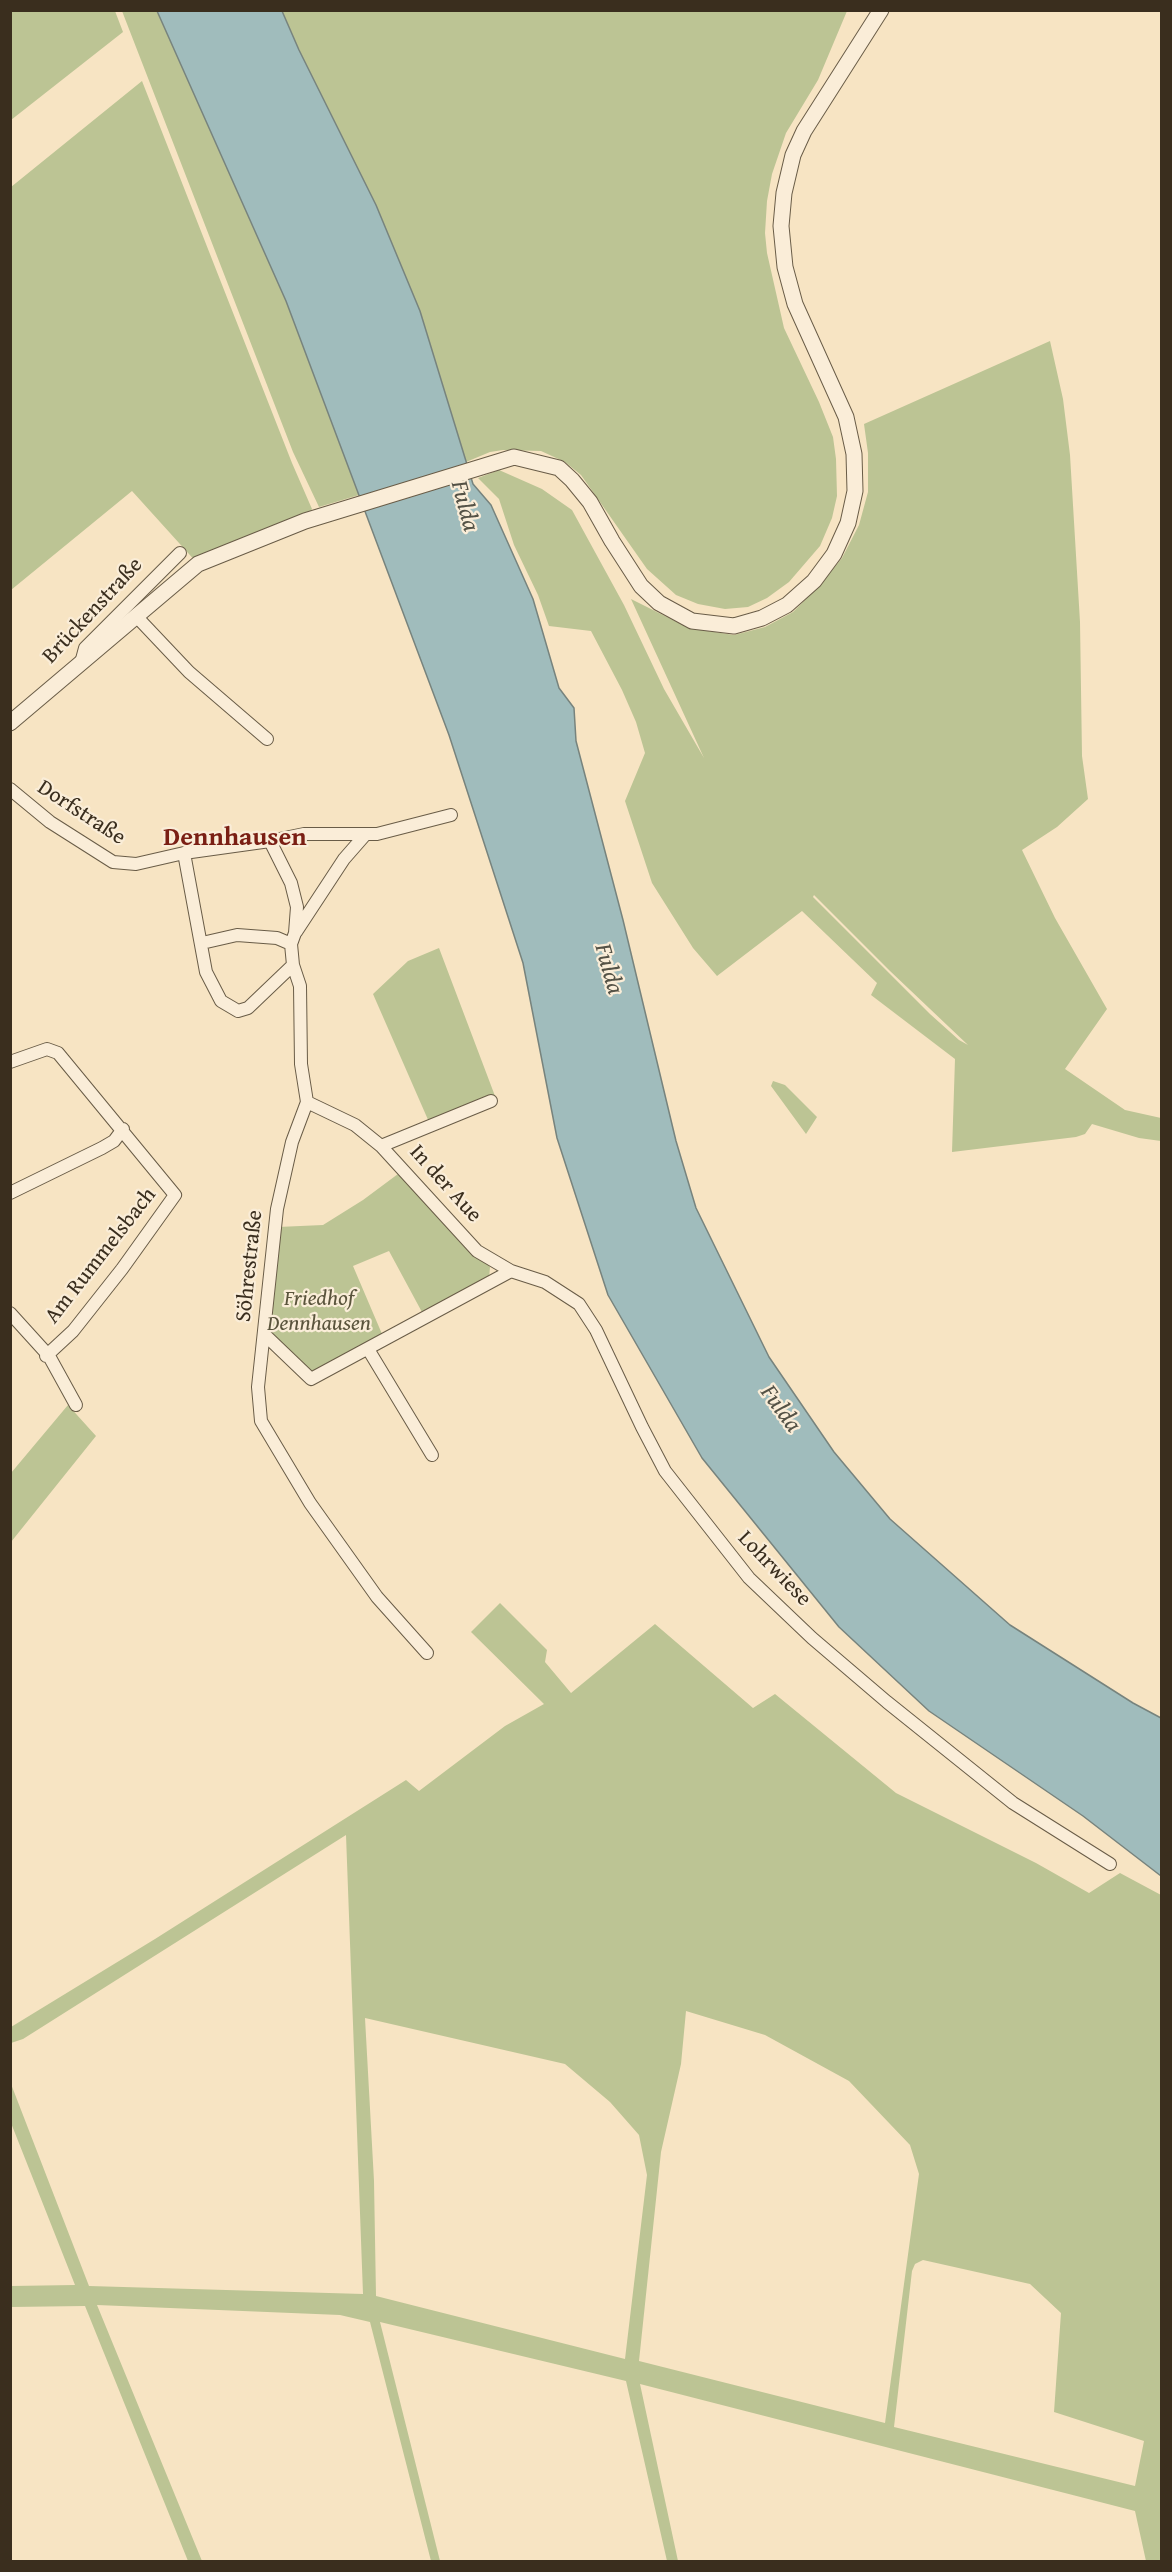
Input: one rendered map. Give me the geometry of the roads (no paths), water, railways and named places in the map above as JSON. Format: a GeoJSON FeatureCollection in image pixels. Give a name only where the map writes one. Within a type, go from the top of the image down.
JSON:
{"type":"FeatureCollection","features":[{"type":"Feature","properties":{"kind":"street"},"geometry":{"type":"LineString","coordinates":[[81,663],[198,564],[278,530],[496,460],[513,457],[560,468],[590,502],[641,586],[659,603],[692,621],[734,626],[762,618],[787,605],[814,581],[834,554],[848,523],[855,491],[854,454],[846,417],[795,304],[784,267],[781,226],[784,193],[793,155],[804,131],[881,10]]}},
{"type":"Feature","properties":{"kind":"street","name":"Brückenstraße"},"geometry":{"type":"LineString","coordinates":[[10,723],[81,663],[85,648],[180,553]]}},
{"type":"Feature","properties":{"kind":"street"},"geometry":{"type":"LineString","coordinates":[[136,616],[189,672],[267,739]]}},
{"type":"Feature","properties":{"kind":"street","name":"Dorfstraße"},"geometry":{"type":"LineString","coordinates":[[13,796],[113,862],[136,864],[184,853],[270,842],[304,834],[365,836],[411,827],[451,814]]}},
{"type":"Feature","properties":{"kind":"street"},"geometry":{"type":"LineString","coordinates":[[202,943],[237,935],[293,939],[344,859],[365,836]]}},
{"type":"Feature","properties":{"kind":"street","name":"Söhrestraße"},"geometry":{"type":"LineString","coordinates":[[270,842],[291,883],[297,907],[293,965],[300,986],[301,1064],[307,1102],[292,1142],[283,1176],[269,1273],[258,1387],[261,1421],[310,1503],[377,1597],[427,1653]]}},
{"type":"Feature","properties":{"kind":"street"},"geometry":{"type":"LineString","coordinates":[[184,853],[206,972],[221,1001],[238,1011],[248,1008],[293,965]]}},
{"type":"Feature","properties":{"kind":"street","name":"Am Rummelsbach"},"geometry":{"type":"LineString","coordinates":[[10,1062],[47,1049],[58,1053],[123,1129],[175,1195],[122,1269],[73,1330],[46,1356]]}},
{"type":"Feature","properties":{"kind":"street","name":"In der Aue"},"geometry":{"type":"LineString","coordinates":[[381,1146],[491,1101]]}},
{"type":"Feature","properties":{"kind":"street","name":"In der Aue"},"geometry":{"type":"LineString","coordinates":[[307,1102],[355,1125],[381,1146],[477,1251]]}},
{"type":"Feature","properties":{"kind":"street"},"geometry":{"type":"LineString","coordinates":[[10,1193],[102,1148],[114,1141],[123,1129]]}},
{"type":"Feature","properties":{"kind":"street","name":"Lohrwiese"},"geometry":{"type":"LineString","coordinates":[[477,1251],[511,1271],[545,1282],[579,1304],[596,1330],[665,1471],[749,1578],[854,1674],[1012,1803],[1110,1864]]}},
{"type":"Feature","properties":{"kind":"street"},"geometry":{"type":"LineString","coordinates":[[264,1334],[311,1379],[511,1271]]}},
{"type":"Feature","properties":{"kind":"street"},"geometry":{"type":"LineString","coordinates":[[10,1313],[46,1356],[49,1356],[76,1405]]}},
{"type":"Feature","properties":{"kind":"street"},"geometry":{"type":"LineString","coordinates":[[369,1349],[432,1455]]}},
{"type":"Feature","properties":{"kind":"water","name":"Fulda"},"geometry":{"type":"Polygon","coordinates":[[[157,11],[282,11],[376,205],[420,311],[473,484],[491,505],[533,599],[559,688],[574,708],[576,741],[623,920],[676,1141],[696,1208],[769,1357],[834,1452],[890,1519],[1010,1625],[1133,1703],[1161,1718],[1161,1876],[1083,1816],[929,1711],[839,1627],[702,1458],[608,1295],[557,1138],[523,963],[449,735],[286,301],[157,11]]]}},
{"type":"Feature","properties":{"kind":"district","name":"Dennhausen"},"geometry":{"type":"Point","coordinates":[235,838]}},
{"type":"Feature","properties":{"kind":"park label","name":"Friedhof Dennhausen"},"geometry":{"type":"Point","coordinates":[319,1312]}}]}
